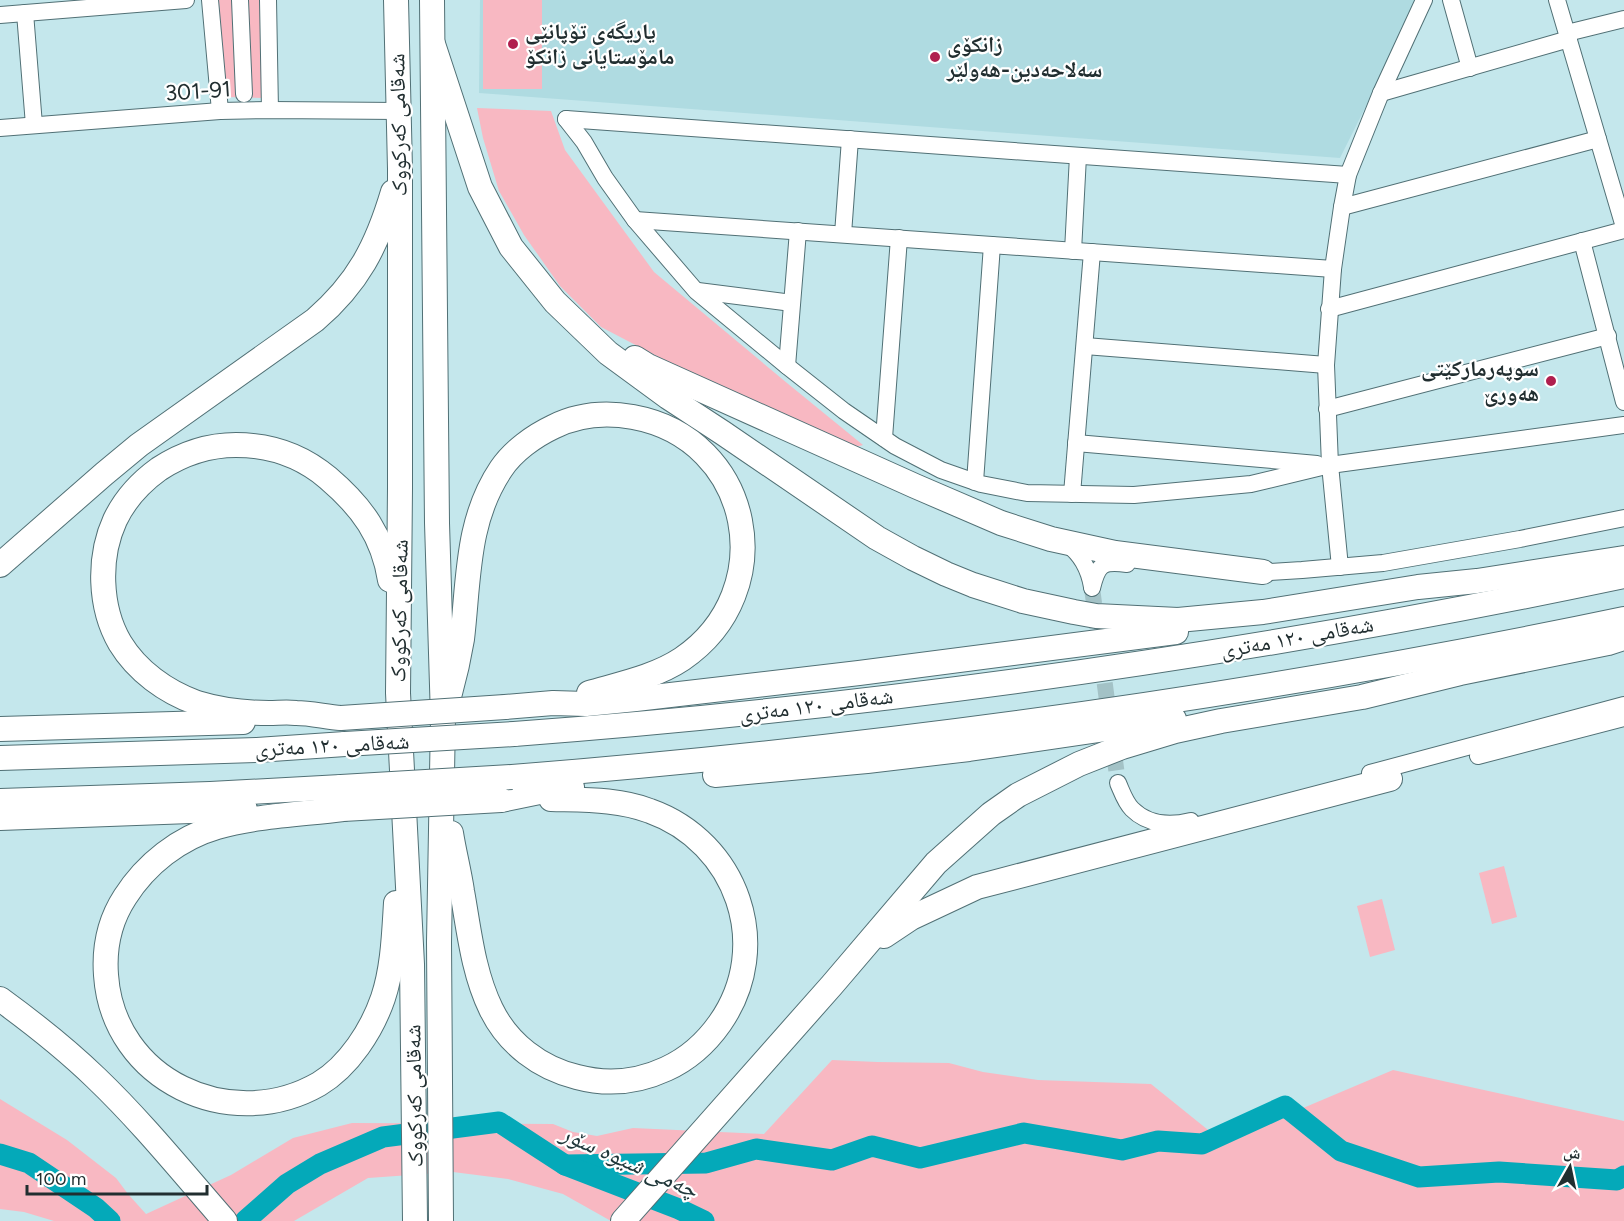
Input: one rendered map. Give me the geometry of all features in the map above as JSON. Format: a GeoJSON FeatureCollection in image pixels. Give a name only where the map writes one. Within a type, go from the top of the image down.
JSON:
{"type":"FeatureCollection","features":[{"type":"Feature","properties":{"kind":"highway","name":"شەقامی کەرکووک"},"geometry":{"type":"LineString","coordinates":[[396,0],[399,111],[398,693],[412,964],[415,1221]]}},
{"type":"Feature","properties":{"kind":"highway","name":"شەقامی کەرکووک"},"geometry":{"type":"LineString","coordinates":[[432,0],[436,514],[443,718],[439,942],[441,1221]]}},
{"type":"Feature","properties":{"kind":"highway"},"geometry":{"type":"LineString","coordinates":[[433,44],[480,187],[511,248],[555,303],[608,353],[668,397],[877,538],[946,574],[1023,601],[1096,616],[1178,620],[1263,612],[1624,558]]}},
{"type":"Feature","properties":{"kind":"highway"},"geometry":{"type":"LineString","coordinates":[[0,566],[138,445],[305,327],[334,303],[367,260],[388,209],[399,169]]}},
{"type":"Feature","properties":{"kind":"highway"},"geometry":{"type":"LineString","coordinates":[[572,320],[648,366],[1001,523],[1065,542],[1115,553],[1263,572]]}},
{"type":"Feature","properties":{"kind":"highway"},"geometry":{"type":"LineString","coordinates":[[443,718],[456,673],[468,569],[476,525],[484,499],[502,467],[543,432],[580,417],[602,414],[621,415],[643,419],[671,429],[695,445],[715,465],[727,482],[737,507],[741,520],[742,561],[738,583],[731,602],[710,634],[681,659],[653,674],[554,703]]}},
{"type":"Feature","properties":{"kind":"highway"},"geometry":{"type":"LineString","coordinates":[[341,718],[296,713],[244,712],[197,703],[157,683],[128,654],[119,641],[106,608],[103,571],[115,519],[138,487],[152,474],[169,463],[204,449],[226,445],[245,445],[264,447],[302,460],[337,486],[367,519],[379,539],[386,560],[390,581],[391,642],[398,693]]}},
{"type":"Feature","properties":{"kind":"highway"},"geometry":{"type":"LineString","coordinates":[[0,549],[104,474]]}},
{"type":"Feature","properties":{"kind":"highway","name":"شەقامی ١٢٠ مەتری"},"geometry":{"type":"LineString","coordinates":[[0,758],[257,750],[514,734],[784,709],[1074,672],[1243,647],[1369,626],[1624,576]]}},
{"type":"Feature","properties":{"kind":"highway"},"geometry":{"type":"LineString","coordinates":[[0,729],[341,718],[636,699],[859,674],[1264,620],[1373,603],[1477,581]]}},
{"type":"Feature","properties":{"kind":"highway","name":"شەقامی ١٢٠ مەتری"},"geometry":{"type":"LineString","coordinates":[[0,801],[210,794],[342,799],[512,777],[775,753],[1088,713],[1250,688],[1368,669],[1624,619]]}},
{"type":"Feature","properties":{"kind":"highway"},"geometry":{"type":"LineString","coordinates":[[501,800],[554,789],[768,771],[969,749],[1296,702],[1460,673],[1624,638]]}},
{"type":"Feature","properties":{"kind":"highway"},"geometry":{"type":"LineString","coordinates":[[623,1221],[832,985],[936,863],[991,814],[1018,795],[1052,777],[1122,747],[1175,731],[1362,697],[1460,673]]}},
{"type":"Feature","properties":{"kind":"highway"},"geometry":{"type":"LineString","coordinates":[[832,985],[860,957],[911,918],[977,887],[1390,779]]}},
{"type":"Feature","properties":{"kind":"highway"},"geometry":{"type":"LineString","coordinates":[[342,799],[218,827],[188,838],[148,868],[120,905],[112,924],[105,965],[106,987],[111,1003],[123,1033],[144,1061],[181,1089],[212,1100],[241,1104],[273,1101],[319,1084],[334,1073],[355,1050],[375,1017],[383,997],[391,962],[403,839],[403,787]]}},
{"type":"Feature","properties":{"kind":"highway"},"geometry":{"type":"LineString","coordinates":[[0,818],[290,807],[342,799],[501,800],[594,800],[639,807],[680,825],[705,845],[720,863],[732,884],[743,919],[745,944],[743,968],[737,991],[726,1014],[710,1036],[692,1053],[670,1068],[632,1080],[608,1082],[584,1079],[555,1070],[530,1056],[498,1022],[479,979],[467,925],[462,892],[441,787]]}},
{"type":"Feature","properties":{"kind":"highway"},"geometry":{"type":"LineString","coordinates":[[5,1004],[52,1039],[96,1078],[225,1221]]}},
{"type":"Feature","properties":{"kind":"street"},"geometry":{"type":"LineString","coordinates":[[34,125],[13,11],[102,3],[186,0]]}},
{"type":"Feature","properties":{"kind":"street"},"geometry":{"type":"LineString","coordinates":[[210,0],[220,111]]}},
{"type":"Feature","properties":{"kind":"street"},"geometry":{"type":"LineString","coordinates":[[240,0],[244,94]]}},
{"type":"Feature","properties":{"kind":"street"},"geometry":{"type":"LineString","coordinates":[[268,0],[270,110]]}},
{"type":"Feature","properties":{"kind":"street"},"geometry":{"type":"LineString","coordinates":[[1340,567],[1330,465],[1326,365],[1333,269],[1342,207],[1348,175],[1381,93],[1424,0]]}},
{"type":"Feature","properties":{"kind":"street"},"geometry":{"type":"LineString","coordinates":[[1451,0],[1470,68]]}},
{"type":"Feature","properties":{"kind":"street"},"geometry":{"type":"LineString","coordinates":[[1329,309],[1624,229],[1557,0]]}},
{"type":"Feature","properties":{"kind":"street"},"geometry":{"type":"LineString","coordinates":[[1381,93],[1470,68],[1624,19]]}},
{"type":"Feature","properties":{"kind":"street","name":"301-91"},"geometry":{"type":"LineString","coordinates":[[0,128],[220,111],[399,111]]}},
{"type":"Feature","properties":{"kind":"street"},"geometry":{"type":"LineString","coordinates":[[1348,175],[566,119],[635,219],[696,291],[844,411],[895,446],[941,470],[975,482],[1027,493],[1134,495],[1251,484],[1330,465],[1624,425]]}},
{"type":"Feature","properties":{"kind":"street"},"geometry":{"type":"LineString","coordinates":[[843,234],[850,139]]}},
{"type":"Feature","properties":{"kind":"street"},"geometry":{"type":"LineString","coordinates":[[1342,207],[1598,139]]}},
{"type":"Feature","properties":{"kind":"street"},"geometry":{"type":"LineString","coordinates":[[1073,251],[1078,156]]}},
{"type":"Feature","properties":{"kind":"street"},"geometry":{"type":"LineString","coordinates":[[635,219],[1333,269]]}},
{"type":"Feature","properties":{"kind":"street"},"geometry":{"type":"LineString","coordinates":[[787,366],[798,231]]}},
{"type":"Feature","properties":{"kind":"street"},"geometry":{"type":"LineString","coordinates":[[884,438],[898,238]]}},
{"type":"Feature","properties":{"kind":"street"},"geometry":{"type":"LineString","coordinates":[[1582,241],[1624,402]]}},
{"type":"Feature","properties":{"kind":"street"},"geometry":{"type":"LineString","coordinates":[[975,482],[992,245]]}},
{"type":"Feature","properties":{"kind":"street"},"geometry":{"type":"LineString","coordinates":[[1072,494],[1092,252]]}},
{"type":"Feature","properties":{"kind":"street"},"geometry":{"type":"LineString","coordinates":[[696,291],[792,303]]}},
{"type":"Feature","properties":{"kind":"street"},"geometry":{"type":"LineString","coordinates":[[1327,409],[1608,336]]}},
{"type":"Feature","properties":{"kind":"street"},"geometry":{"type":"LineString","coordinates":[[1084,346],[1326,365]]}},
{"type":"Feature","properties":{"kind":"street"},"geometry":{"type":"LineString","coordinates":[[1076,443],[1330,465]]}},
{"type":"Feature","properties":{"kind":"street"},"geometry":{"type":"LineString","coordinates":[[1065,542],[1083,559],[1088,568],[1092,588],[1099,569],[1113,562],[1218,574],[1340,567],[1383,563],[1503,543],[1624,518]]}},
{"type":"Feature","properties":{"kind":"street"},"geometry":{"type":"LineString","coordinates":[[1118,783],[1127,802],[1141,816],[1150,821],[1175,824],[1624,705]]}},
{"type":"Feature","properties":{"kind":"street"},"geometry":{"type":"LineString","coordinates":[[1390,779],[1624,718]]}},
{"type":"Feature","properties":{"kind":"shaded area"},"geometry":{"type":"Polygon","coordinates":[[[219,0],[261,0],[262,98],[225,97],[219,0]]]}},
{"type":"Feature","properties":{"kind":"shaded area","name":"زانکۆی سەلاحەدین-هەولێر"},"geometry":{"type":"Polygon","coordinates":[[[480,0],[1419,0],[1340,158],[479,93],[480,0]]]}},
{"type":"Feature","properties":{"kind":"shaded area","name":"یاریگەی تۆپانێی مامۆستایانی زانکۆ"},"geometry":{"type":"Polygon","coordinates":[[[483,0],[542,0],[542,89],[483,89],[483,0]]]}},
{"type":"Feature","properties":{"kind":"shaded area"},"geometry":{"type":"Polygon","coordinates":[[[477,108],[551,111],[565,150],[654,272],[863,445],[853,448],[672,364],[601,327],[560,286],[524,235],[499,191],[483,138],[477,108]]]}},
{"type":"Feature","properties":{"kind":"shaded area"},"geometry":{"type":"Polygon","coordinates":[[[1504,866],[1517,917],[1492,924],[1479,873],[1504,866]]]}},
{"type":"Feature","properties":{"kind":"shaded area"},"geometry":{"type":"Polygon","coordinates":[[[1382,899],[1395,950],[1370,957],[1357,906],[1382,899]]]}},
{"type":"Feature","properties":{"kind":"shaded area"},"geometry":{"type":"Polygon","coordinates":[[[832,1060],[949,1063],[983,1072],[1038,1080],[1151,1084],[1223,1142],[1393,1070],[1624,1121],[1624,1221],[611,1221],[563,1194],[508,1179],[453,1172],[368,1178],[294,1221],[54,1221],[24,1212],[0,1209],[0,1099],[67,1140],[116,1178],[146,1214],[231,1175],[293,1138],[352,1123],[553,1124],[573,1132],[597,1136],[633,1128],[764,1134],[832,1060]]]}},
{"type":"Feature","properties":{"kind":"waterway"},"geometry":{"type":"LineString","coordinates":[[565,1165],[706,1163],[756,1149],[832,1160],[872,1146],[920,1158],[1024,1133],[1122,1150],[1158,1141],[1202,1144],[1285,1106],[1341,1151],[1419,1177],[1499,1172],[1617,1180],[1624,1176]]}},
{"type":"Feature","properties":{"kind":"waterway","name":"چەمی شیوە سۆر"},"geometry":{"type":"LineString","coordinates":[[245,1221],[287,1184],[320,1164],[383,1137],[499,1122],[565,1165],[704,1221]]}},
{"type":"Feature","properties":{"kind":"waterway","name":"چەمی شیوە سۆر"},"geometry":{"type":"LineString","coordinates":[[0,1154],[29,1163],[96,1208],[110,1221]]}},
{"type":"Feature","properties":{"kind":"tunnel"},"geometry":{"type":"LineString","coordinates":[[1092,588],[1118,783]]}},
{"type":"Feature","properties":{"kind":"place","name":"یاریگەی تۆپانێی مامۆستایانی زانکۆ"},"geometry":{"type":"Point","coordinates":[513,44]}},
{"type":"Feature","properties":{"kind":"place","name":"زانکۆی سەلاحەدین-هەولێر"},"geometry":{"type":"Point","coordinates":[935,57]}},
{"type":"Feature","properties":{"kind":"place","name":"سوپەرمارکێتی هەورێ"},"geometry":{"type":"Point","coordinates":[1551,381]}}]}
